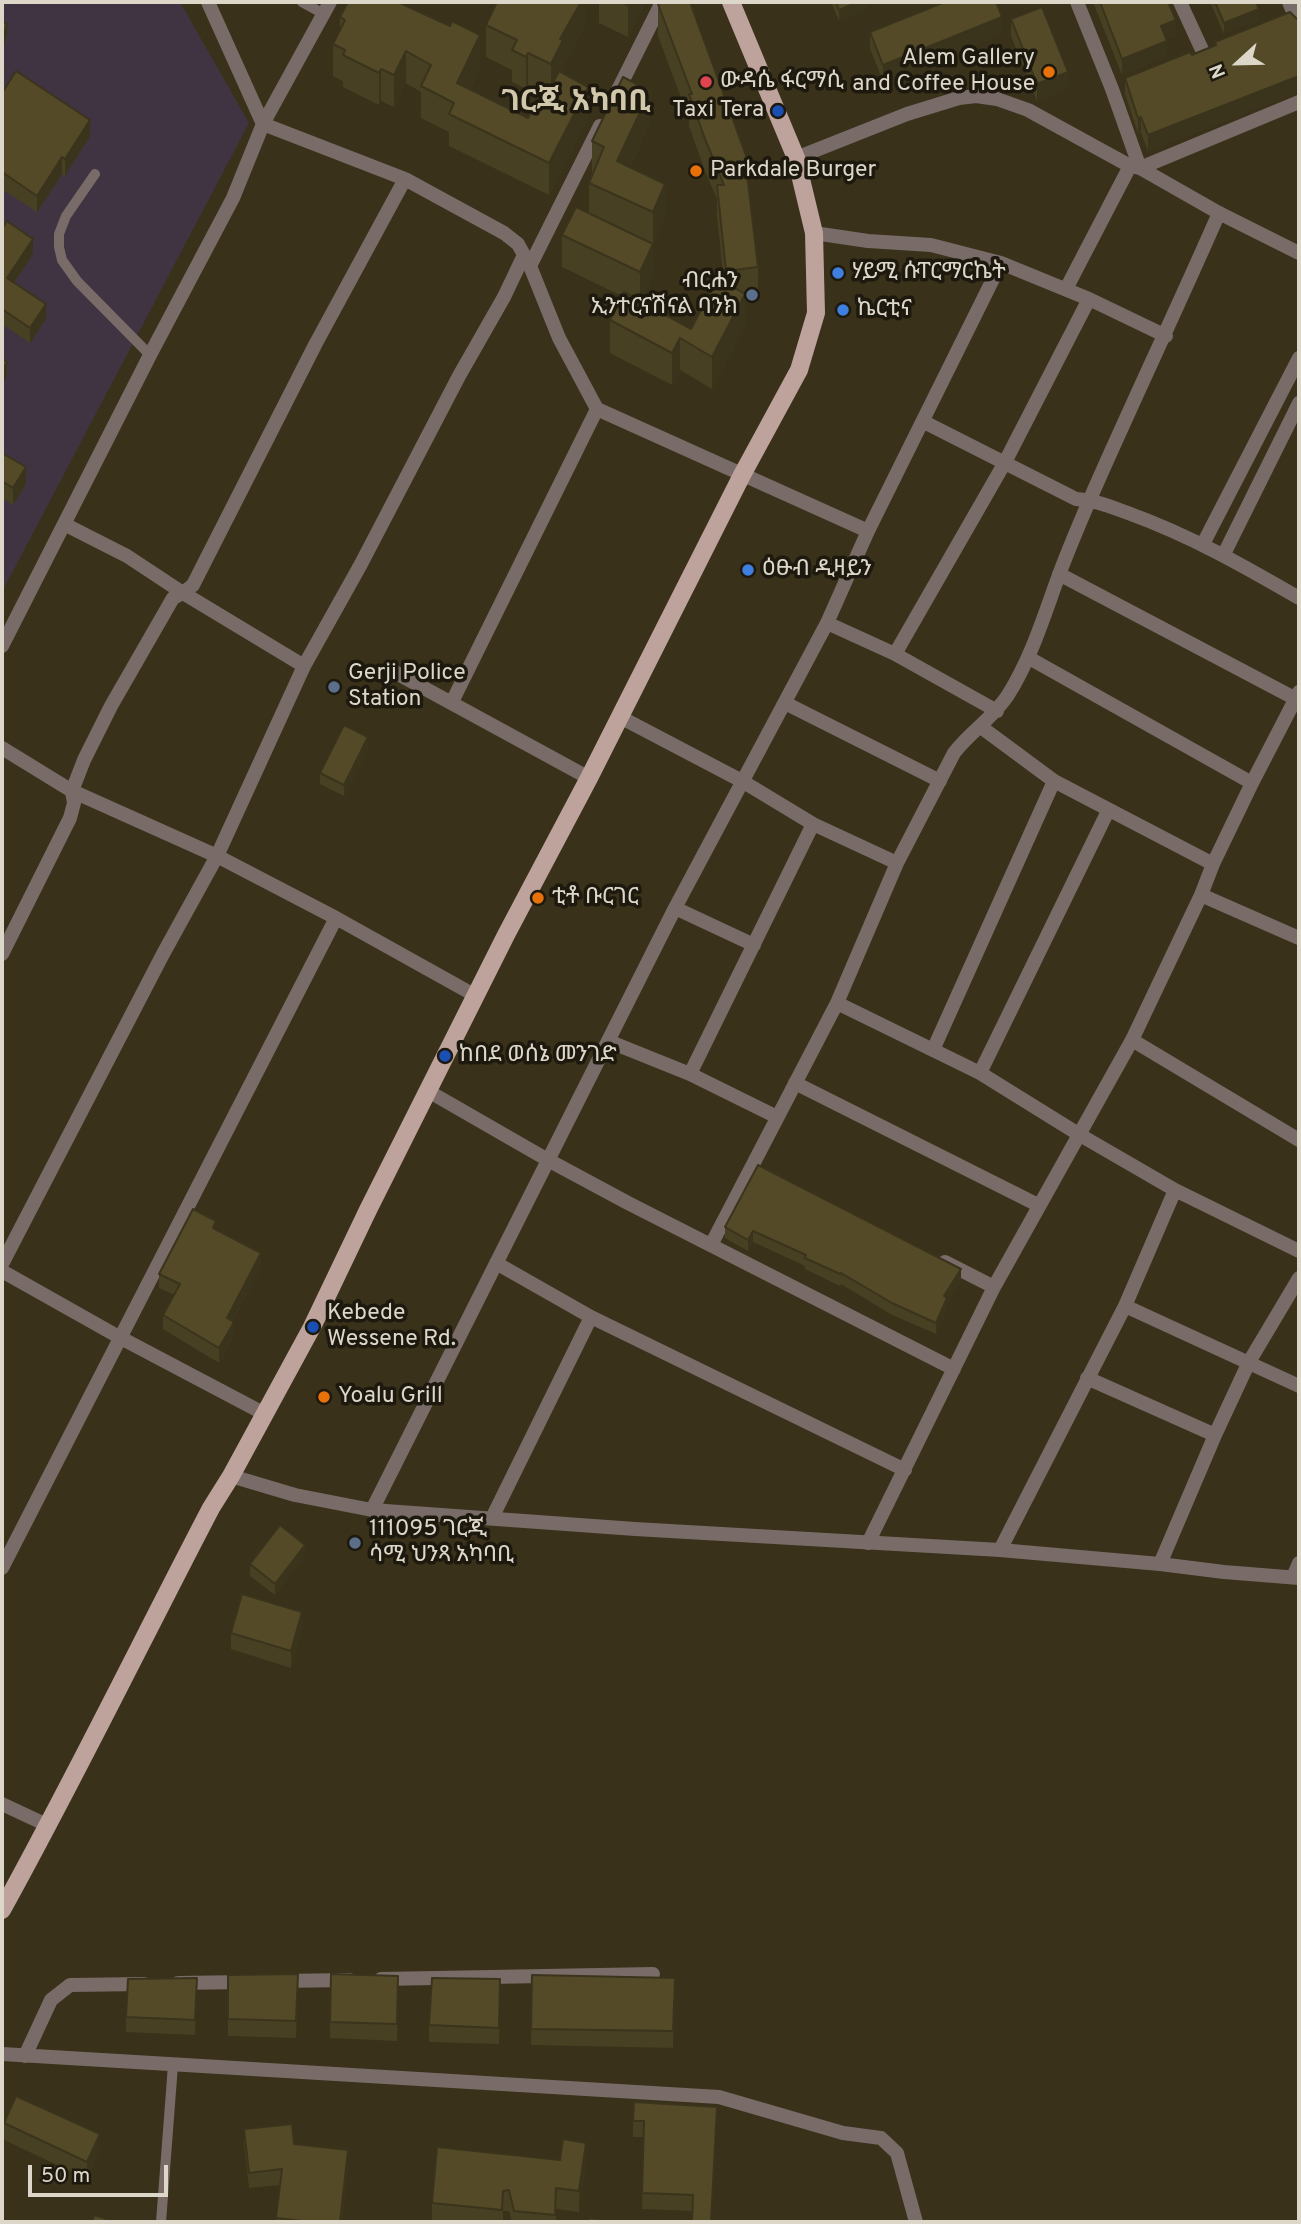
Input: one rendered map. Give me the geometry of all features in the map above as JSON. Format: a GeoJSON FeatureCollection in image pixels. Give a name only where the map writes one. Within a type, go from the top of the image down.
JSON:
{"type":"FeatureCollection","features":[{"type":"Feature","properties":{"kind":"main road"},"geometry":{"type":"LineString","coordinates":[[2,1910],[49,1826],[211,1508],[312,1326],[476,996],[742,475],[799,370],[816,313],[814,233],[796,158],[731,2]]}},
{"type":"Feature","properties":{"kind":"street"},"geometry":{"type":"LineString","coordinates":[[208,2],[263,124],[405,179],[504,233],[519,244],[559,338],[597,410],[868,531]]}},
{"type":"Feature","properties":{"kind":"street"},"geometry":{"type":"LineString","coordinates":[[2,1265],[163,954],[217,856],[304,666],[361,564],[458,376],[527,260],[662,2]]}},
{"type":"Feature","properties":{"kind":"street"},"geometry":{"type":"LineString","coordinates":[[1077,2],[1119,87],[1135,167]]}},
{"type":"Feature","properties":{"kind":"street"},"geometry":{"type":"LineString","coordinates":[[1180,2],[1202,52]]}},
{"type":"Feature","properties":{"kind":"street"},"geometry":{"type":"LineString","coordinates":[[2,646],[233,198],[263,124],[327,8]]}},
{"type":"Feature","properties":{"kind":"street"},"geometry":{"type":"LineString","coordinates":[[796,158],[907,114],[959,98],[976,96],[997,99],[1028,110],[1299,253]]}},
{"type":"Feature","properties":{"kind":"street"},"geometry":{"type":"LineString","coordinates":[[1066,289],[1135,167],[1299,102]]}},
{"type":"Feature","properties":{"kind":"street"},"geometry":{"type":"LineString","coordinates":[[2,954],[69,818],[74,803],[72,791],[111,706],[173,598],[193,585],[315,345],[405,179]]}},
{"type":"Feature","properties":{"kind":"street"},"geometry":{"type":"LineString","coordinates":[[711,1245],[760,1167],[777,1116],[837,1003],[897,863],[954,753],[965,739],[997,711],[1029,658],[1090,499],[1166,336],[1219,213]]}},
{"type":"Feature","properties":{"kind":"street"},"geometry":{"type":"LineString","coordinates":[[814,233],[930,246],[1001,263],[1089,299],[1166,336]]}},
{"type":"Feature","properties":{"kind":"street"},"geometry":{"type":"LineString","coordinates":[[372,1510],[675,908],[827,623],[868,531],[1001,263]]}},
{"type":"Feature","properties":{"kind":"street"},"geometry":{"type":"LineString","coordinates":[[895,654],[1004,464],[1089,299]]}},
{"type":"Feature","properties":{"kind":"street"},"geometry":{"type":"LineString","coordinates":[[1203,544],[1299,358]]}},
{"type":"Feature","properties":{"kind":"street"},"geometry":{"type":"LineString","coordinates":[[1224,554],[1299,403]]}},
{"type":"Feature","properties":{"kind":"street"},"geometry":{"type":"LineString","coordinates":[[452,702],[597,410]]}},
{"type":"Feature","properties":{"kind":"street"},"geometry":{"type":"LineString","coordinates":[[924,422],[1076,499],[1090,499],[1203,544],[1299,598]]}},
{"type":"Feature","properties":{"kind":"street"},"geometry":{"type":"LineString","coordinates":[[64,524],[127,556],[304,666]]}},
{"type":"Feature","properties":{"kind":"street"},"geometry":{"type":"LineString","coordinates":[[868,1543],[994,1287],[1132,1040],[1213,864],[1298,695],[1059,574]]}},
{"type":"Feature","properties":{"kind":"street"},"geometry":{"type":"LineString","coordinates":[[827,623],[895,654],[997,711]]}},
{"type":"Feature","properties":{"kind":"street"},"geometry":{"type":"LineString","coordinates":[[1029,658],[1252,783]]}},
{"type":"Feature","properties":{"kind":"street"},"geometry":{"type":"LineString","coordinates":[[389,669],[589,778]]}},
{"type":"Feature","properties":{"kind":"street"},"geometry":{"type":"LineString","coordinates":[[785,703],[940,781]]}},
{"type":"Feature","properties":{"kind":"street"},"geometry":{"type":"LineString","coordinates":[[620,716],[742,781],[813,824],[897,863]]}},
{"type":"Feature","properties":{"kind":"street"},"geometry":{"type":"LineString","coordinates":[[981,727],[1054,781],[1213,864]]}},
{"type":"Feature","properties":{"kind":"street"},"geometry":{"type":"LineString","coordinates":[[2,748],[72,791],[217,856],[337,918],[476,996]]}},
{"type":"Feature","properties":{"kind":"street"},"geometry":{"type":"LineString","coordinates":[[933,1050],[1054,781]]}},
{"type":"Feature","properties":{"kind":"street"},"geometry":{"type":"LineString","coordinates":[[980,1073],[1108,811]]}},
{"type":"Feature","properties":{"kind":"street"},"geometry":{"type":"LineString","coordinates":[[690,1074],[813,824]]}},
{"type":"Feature","properties":{"kind":"street"},"geometry":{"type":"LineString","coordinates":[[1201,895],[1299,938]]}},
{"type":"Feature","properties":{"kind":"street"},"geometry":{"type":"LineString","coordinates":[[675,908],[754,945]]}},
{"type":"Feature","properties":{"kind":"street"},"geometry":{"type":"LineString","coordinates":[[2,1568],[337,918]]}},
{"type":"Feature","properties":{"kind":"street"},"geometry":{"type":"LineString","coordinates":[[837,1003],[980,1073],[1175,1190],[1299,1251]]}},
{"type":"Feature","properties":{"kind":"street"},"geometry":{"type":"LineString","coordinates":[[1132,1040],[1299,1140]]}},
{"type":"Feature","properties":{"kind":"street"},"geometry":{"type":"LineString","coordinates":[[608,1041],[690,1074],[777,1116]]}},
{"type":"Feature","properties":{"kind":"street"},"geometry":{"type":"LineString","coordinates":[[795,1083],[1038,1205]]}},
{"type":"Feature","properties":{"kind":"street"},"geometry":{"type":"LineString","coordinates":[[428,1091],[548,1160],[954,1369]]}},
{"type":"Feature","properties":{"kind":"street"},"geometry":{"type":"LineString","coordinates":[[1000,1550],[1125,1306],[1175,1190]]}},
{"type":"Feature","properties":{"kind":"street"},"geometry":{"type":"LineString","coordinates":[[934,1256],[994,1287]]}},
{"type":"Feature","properties":{"kind":"street"},"geometry":{"type":"LineString","coordinates":[[496,1263],[591,1317],[905,1470]]}},
{"type":"Feature","properties":{"kind":"street"},"geometry":{"type":"LineString","coordinates":[[2,1271],[263,1413]]}},
{"type":"Feature","properties":{"kind":"street"},"geometry":{"type":"LineString","coordinates":[[1160,1564],[1249,1362],[1299,1278]]}},
{"type":"Feature","properties":{"kind":"street"},"geometry":{"type":"LineString","coordinates":[[1125,1306],[1299,1387]]}},
{"type":"Feature","properties":{"kind":"street"},"geometry":{"type":"LineString","coordinates":[[492,1518],[591,1317]]}},
{"type":"Feature","properties":{"kind":"street"},"geometry":{"type":"LineString","coordinates":[[1087,1378],[1215,1436]]}},
{"type":"Feature","properties":{"kind":"street"},"geometry":{"type":"LineString","coordinates":[[231,1476],[295,1495],[372,1510],[635,1529],[1000,1550],[1296,1577],[1299,1563]]}},
{"type":"Feature","properties":{"kind":"street"},"geometry":{"type":"LineString","coordinates":[[2,1804],[49,1826]]}},
{"type":"Feature","properties":{"kind":"street"},"geometry":{"type":"LineString","coordinates":[[25,2056],[51,2000],[70,1985],[653,1974]]}},
{"type":"Feature","properties":{"kind":"street"},"geometry":{"type":"LineString","coordinates":[[2,2054],[719,2097],[843,2133],[881,2138],[897,2153],[916,2222]]}},
{"type":"Feature","properties":{"kind":"lane"},"geometry":{"type":"LineString","coordinates":[[302,2],[327,8]]}},
{"type":"Feature","properties":{"kind":"lane"},"geometry":{"type":"LineString","coordinates":[[94,174],[66,216],[59,234],[62,260],[77,281],[150,355]]}},
{"type":"Feature","properties":{"kind":"lane"},"geometry":{"type":"LineString","coordinates":[[160,2222],[173,2065]]}},
{"type":"Feature","properties":{"kind":"shaded area"},"geometry":{"type":"Polygon","coordinates":[[[2,2],[180,2],[249,123],[2,592],[2,2]]]}},
{"type":"Feature","properties":{"kind":"building"},"geometry":{"type":"Polygon","coordinates":[[[348,2],[398,2],[450,26],[452,21],[480,35],[457,83],[528,118],[535,103],[541,106],[559,71],[588,87],[549,163],[449,114],[454,103],[421,86],[431,65],[406,51],[394,75],[381,69],[379,73],[343,55],[345,50],[333,44],[345,20],[340,17],[348,2]]]}},
{"type":"Feature","properties":{"kind":"building"},"geometry":{"type":"Polygon","coordinates":[[[497,2],[581,2],[560,39],[563,40],[551,64],[528,53],[526,57],[512,50],[517,40],[486,25],[497,2]]]}},
{"type":"Feature","properties":{"kind":"building"},"geometry":{"type":"Polygon","coordinates":[[[690,2],[749,164],[746,165],[758,267],[726,271],[717,185],[724,185],[658,4],[690,2]]]}},
{"type":"Feature","properties":{"kind":"building"},"geometry":{"type":"Polygon","coordinates":[[[836,2],[858,2],[839,10],[836,2]]]}},
{"type":"Feature","properties":{"kind":"building"},"geometry":{"type":"Polygon","coordinates":[[[945,2],[996,2],[1002,17],[883,65],[870,32],[945,2]]]}},
{"type":"Feature","properties":{"kind":"building"},"geometry":{"type":"Polygon","coordinates":[[[1100,2],[1168,2],[1176,20],[1161,26],[1167,41],[1122,59],[1100,2]]]}},
{"type":"Feature","properties":{"kind":"building"},"geometry":{"type":"Polygon","coordinates":[[[1215,2],[1256,2],[1259,9],[1224,23],[1215,2]]]}},
{"type":"Feature","properties":{"kind":"building"},"geometry":{"type":"Polygon","coordinates":[[[1042,7],[1068,72],[1037,84],[1011,19],[1042,7]]]}},
{"type":"Feature","properties":{"kind":"building"},"geometry":{"type":"Polygon","coordinates":[[[1290,12],[1299,19],[1299,76],[1148,135],[1141,117],[1138,118],[1125,78],[1190,52],[1192,55],[1216,45],[1215,42],[1290,12]]]}},
{"type":"Feature","properties":{"kind":"building"},"geometry":{"type":"Polygon","coordinates":[[[2,22],[7,24],[2,40],[2,22]]]}},
{"type":"Feature","properties":{"kind":"building"},"geometry":{"type":"Polygon","coordinates":[[[16,71],[90,120],[37,196],[2,172],[2,93],[16,71]]]}},
{"type":"Feature","properties":{"kind":"building"},"geometry":{"type":"Polygon","coordinates":[[[623,77],[650,91],[617,161],[665,184],[653,212],[589,183],[604,147],[592,141],[623,77]]]}},
{"type":"Feature","properties":{"kind":"building"},"geometry":{"type":"Polygon","coordinates":[[[576,207],[653,244],[640,272],[562,235],[576,207]]]}},
{"type":"Feature","properties":{"kind":"building"},"geometry":{"type":"Polygon","coordinates":[[[7,221],[33,239],[7,278],[46,304],[30,328],[2,309],[2,229],[7,221]]]}},
{"type":"Feature","properties":{"kind":"building"},"geometry":{"type":"Polygon","coordinates":[[[718,278],[745,294],[712,357],[680,338],[672,353],[610,320],[624,292],[691,329],[718,278]]]}},
{"type":"Feature","properties":{"kind":"building"},"geometry":{"type":"Polygon","coordinates":[[[2,453],[26,467],[13,488],[2,481],[2,453]]]}},
{"type":"Feature","properties":{"kind":"building"},"geometry":{"type":"Polygon","coordinates":[[[344,725],[368,737],[344,785],[320,773],[344,725]]]}},
{"type":"Feature","properties":{"kind":"building"},"geometry":{"type":"Polygon","coordinates":[[[758,1165],[961,1269],[944,1296],[947,1298],[936,1323],[892,1303],[841,1273],[805,1258],[806,1255],[753,1231],[748,1240],[725,1227],[758,1165]]]}},
{"type":"Feature","properties":{"kind":"building"},"geometry":{"type":"Polygon","coordinates":[[[193,1209],[216,1221],[213,1228],[261,1253],[227,1318],[234,1322],[219,1348],[163,1315],[180,1284],[159,1274],[193,1209]]]}},
{"type":"Feature","properties":{"kind":"building"},"geometry":{"type":"Polygon","coordinates":[[[280,1525],[305,1545],[275,1584],[250,1564],[280,1525]]]}},
{"type":"Feature","properties":{"kind":"building"},"geometry":{"type":"Polygon","coordinates":[[[242,1594],[302,1612],[291,1651],[231,1633],[242,1594]]]}},
{"type":"Feature","properties":{"kind":"building"},"geometry":{"type":"Polygon","coordinates":[[[298,1974],[296,2021],[228,2019],[228,1975],[298,1974]]]}},
{"type":"Feature","properties":{"kind":"building"},"geometry":{"type":"Polygon","coordinates":[[[331,1974],[398,1976],[397,2024],[330,2022],[331,1974]]]}},
{"type":"Feature","properties":{"kind":"building"},"geometry":{"type":"Polygon","coordinates":[[[532,1975],[675,1978],[673,2031],[531,2029],[532,1975]]]}},
{"type":"Feature","properties":{"kind":"building"},"geometry":{"type":"Polygon","coordinates":[[[197,1978],[195,2020],[126,2017],[128,1979],[197,1978]]]}},
{"type":"Feature","properties":{"kind":"building"},"geometry":{"type":"Polygon","coordinates":[[[432,1978],[500,1979],[499,2028],[429,2025],[432,1978]]]}},
{"type":"Feature","properties":{"kind":"building"},"geometry":{"type":"Polygon","coordinates":[[[16,2096],[100,2134],[87,2162],[4,2123],[16,2096]]]}},
{"type":"Feature","properties":{"kind":"building"},"geometry":{"type":"Polygon","coordinates":[[[634,2102],[717,2107],[711,2222],[692,2222],[693,2195],[642,2193],[644,2121],[633,2121],[634,2102]]]}},
{"type":"Feature","properties":{"kind":"building"},"geometry":{"type":"Polygon","coordinates":[[[292,2124],[294,2144],[348,2150],[340,2222],[276,2218],[282,2169],[249,2173],[244,2129],[292,2124]]]}},
{"type":"Feature","properties":{"kind":"building"},"geometry":{"type":"Polygon","coordinates":[[[563,2139],[586,2143],[579,2191],[556,2188],[555,2215],[514,2211],[509,2190],[503,2191],[502,2210],[432,2203],[437,2147],[560,2160],[563,2139]]]}},
{"type":"Feature","properties":{"kind":"building"},"geometry":{"type":"Polygon","coordinates":[[[94,2215],[116,2222],[92,2222],[94,2215]]]}},
{"type":"Feature","properties":{"kind":"building"},"geometry":{"type":"Polygon","coordinates":[[[589,2218],[630,2222],[588,2222],[589,2218]]]}},
{"type":"Feature","properties":{"kind":"place","name":"Alem Gallery and Coffee House"},"geometry":{"type":"Point","coordinates":[1049,72]}},
{"type":"Feature","properties":{"kind":"place","name":"ውዳሴ ፋርማሲ"},"geometry":{"type":"Point","coordinates":[706,82]}},
{"type":"Feature","properties":{"kind":"place","name":"Taxi Tera"},"geometry":{"type":"Point","coordinates":[778,111]}},
{"type":"Feature","properties":{"kind":"place","name":"Parkdale Burger"},"geometry":{"type":"Point","coordinates":[696,171]}},
{"type":"Feature","properties":{"kind":"place","name":"ሃይሚ ሱፐርማርኬት"},"geometry":{"type":"Point","coordinates":[838,273]}},
{"type":"Feature","properties":{"kind":"place","name":"ብርሐን ኢንተርናሽናል ባንክ"},"geometry":{"type":"Point","coordinates":[752,295]}},
{"type":"Feature","properties":{"kind":"place","name":"ኬርቲና"},"geometry":{"type":"Point","coordinates":[843,310]}},
{"type":"Feature","properties":{"kind":"place","name":"ዕፁብ ዲዛይን"},"geometry":{"type":"Point","coordinates":[748,570]}},
{"type":"Feature","properties":{"kind":"place","name":"Gerji Police Station"},"geometry":{"type":"Point","coordinates":[334,687]}},
{"type":"Feature","properties":{"kind":"place","name":"ቲቶ ቡርገር"},"geometry":{"type":"Point","coordinates":[538,898]}},
{"type":"Feature","properties":{"kind":"place","name":"ከበደ ወሰኔ መንገድ"},"geometry":{"type":"Point","coordinates":[445,1056]}},
{"type":"Feature","properties":{"kind":"place","name":"Kebede Wessene Rd."},"geometry":{"type":"Point","coordinates":[313,1327]}},
{"type":"Feature","properties":{"kind":"place","name":"Yoalu Grill"},"geometry":{"type":"Point","coordinates":[324,1397]}},
{"type":"Feature","properties":{"kind":"place","name":"111095 ገርጂ ሳሚ ህንጻ አካባቢ"},"geometry":{"type":"Point","coordinates":[355,1543]}},
{"type":"Feature","properties":{"kind":"district","name":"ገርጂ አካባቢ"},"geometry":{"type":"Point","coordinates":[576,104]}}]}
